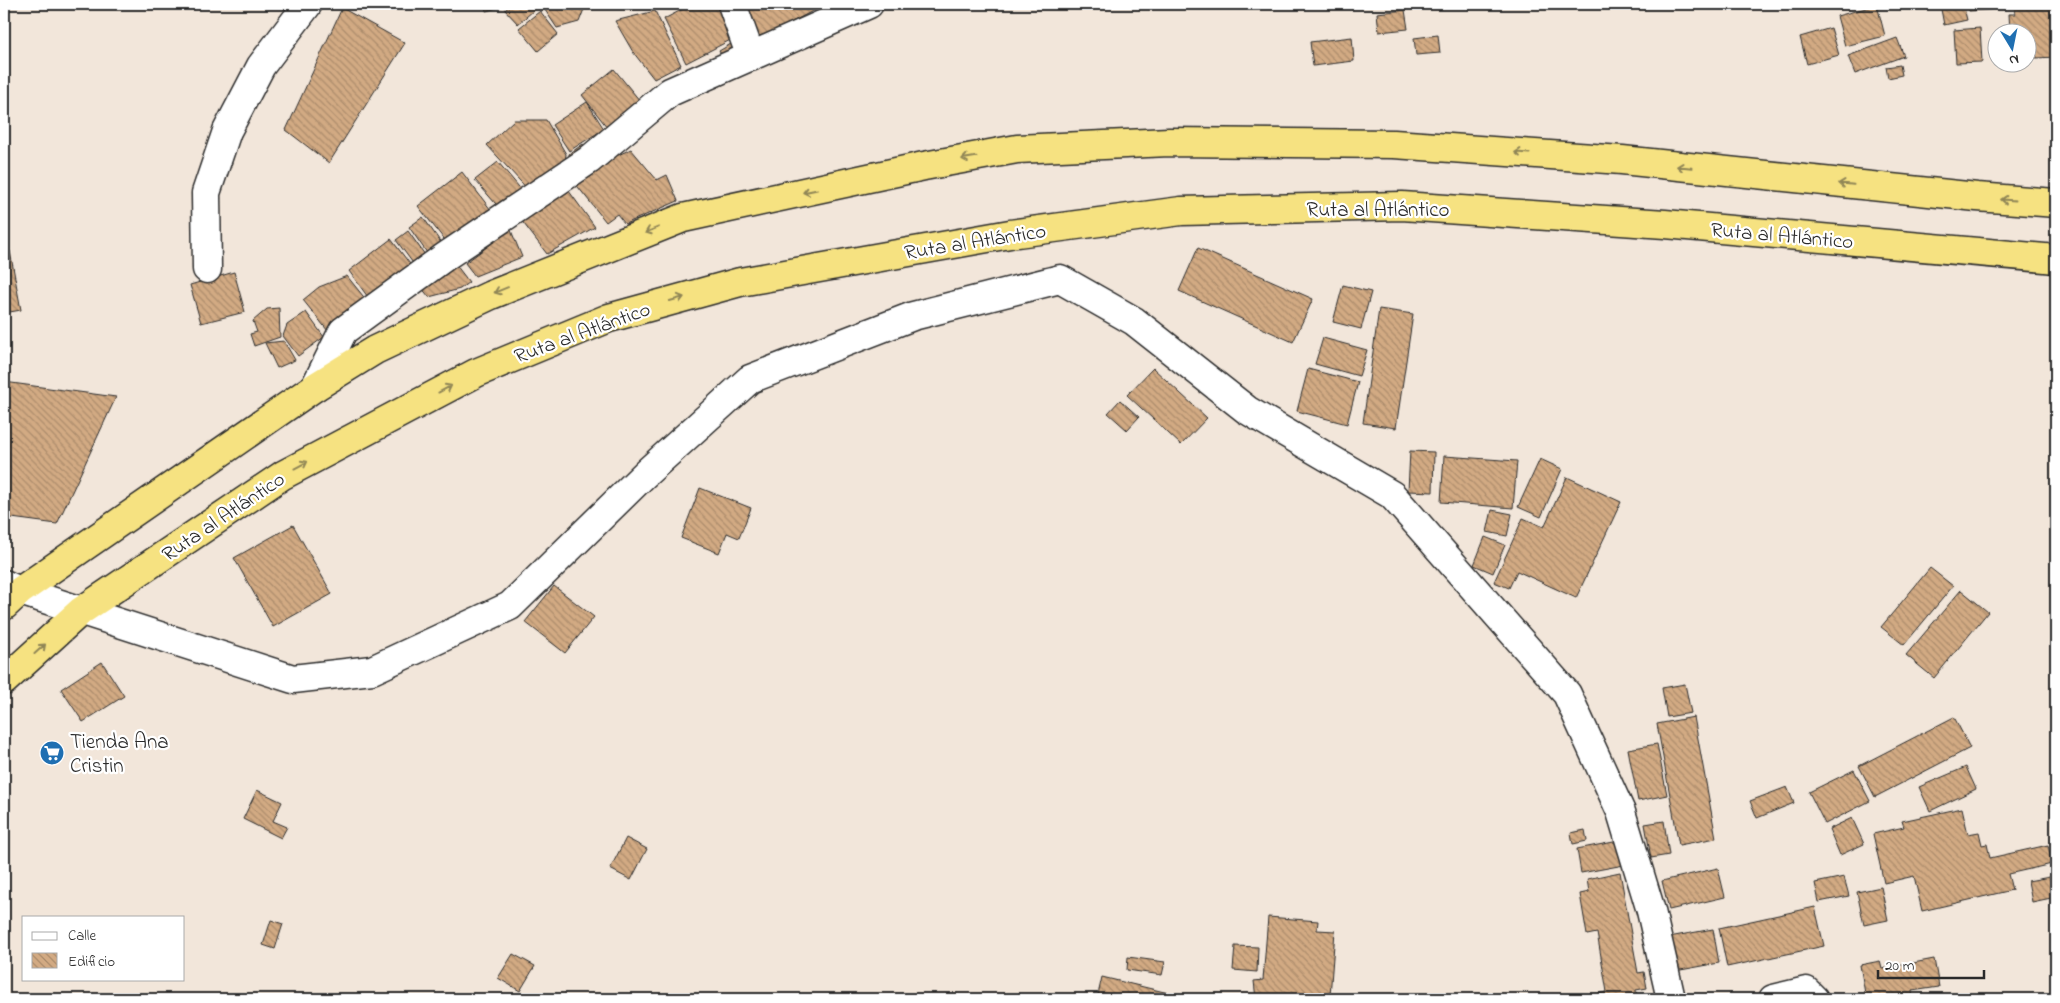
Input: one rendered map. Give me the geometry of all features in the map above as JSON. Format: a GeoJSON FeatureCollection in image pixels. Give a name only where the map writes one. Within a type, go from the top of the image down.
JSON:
{"type":"FeatureCollection","features":[{"type":"Feature","properties":{"kind":"highway"},"geometry":{"type":"LineString","coordinates":[[9,594],[315,387],[375,350],[491,295],[683,218],[924,166],[1017,149],[1169,142],[1394,144],[1622,160],[1977,197],[2056,203]]}},
{"type":"Feature","properties":{"kind":"highway","name":"Ruta al Atlántico"},"geometry":{"type":"LineString","coordinates":[[4,682],[81,611],[283,475],[476,373],[609,318],[740,282],[1010,234],[1182,211],[1402,206],[1665,224],[2056,259]]}},
{"type":"Feature","properties":{"kind":"street"},"geometry":{"type":"LineString","coordinates":[[207,269],[206,193],[227,131],[261,66],[308,4]]}},
{"type":"Feature","properties":{"kind":"street"},"geometry":{"type":"LineString","coordinates":[[732,4],[751,57]]}},
{"type":"Feature","properties":{"kind":"street"},"geometry":{"type":"LineString","coordinates":[[315,387],[344,331],[446,256],[590,160],[670,92],[869,4]]}},
{"type":"Feature","properties":{"kind":"street"},"geometry":{"type":"LineString","coordinates":[[9,594],[81,611],[292,679],[372,670],[510,606],[645,474],[750,379],[913,316],[1060,279],[1134,321],[1247,410],[1392,495],[1567,694],[1620,812],[1652,911],[1671,999]]}},
{"type":"Feature","properties":{"kind":"street"},"geometry":{"type":"LineString","coordinates":[[1773,999],[1806,991],[1814,999]]}},
{"type":"Feature","properties":{"kind":"building"},"geometry":{"type":"Polygon","coordinates":[[[485,4],[508,4],[508,5],[486,11],[485,4]]]}},
{"type":"Feature","properties":{"kind":"building"},"geometry":{"type":"Polygon","coordinates":[[[512,4],[541,4],[518,24],[505,10],[512,4]]]}},
{"type":"Feature","properties":{"kind":"building"},"geometry":{"type":"Polygon","coordinates":[[[544,4],[586,4],[579,22],[557,28],[545,10],[544,4]]]}},
{"type":"Feature","properties":{"kind":"building"},"geometry":{"type":"Polygon","coordinates":[[[693,4],[724,4],[740,35],[686,63],[664,19],[693,4]]]}},
{"type":"Feature","properties":{"kind":"building"},"geometry":{"type":"Polygon","coordinates":[[[739,4],[826,4],[754,42],[739,4]]]}},
{"type":"Feature","properties":{"kind":"building"},"geometry":{"type":"Polygon","coordinates":[[[1393,4],[1414,4],[1414,5],[1394,7],[1393,4]]]}},
{"type":"Feature","properties":{"kind":"building"},"geometry":{"type":"Polygon","coordinates":[[[1940,4],[1963,4],[1967,20],[1944,25],[1940,4]]]}},
{"type":"Feature","properties":{"kind":"building"},"geometry":{"type":"Polygon","coordinates":[[[1969,4],[1999,4],[1999,9],[1969,11],[1969,4]]]}},
{"type":"Feature","properties":{"kind":"building"},"geometry":{"type":"Polygon","coordinates":[[[2014,4],[2056,4],[2056,57],[2038,58],[2038,22],[2009,22],[2009,14],[2015,14],[2014,4]]]}},
{"type":"Feature","properties":{"kind":"building"},"geometry":{"type":"Polygon","coordinates":[[[1877,5],[1885,36],[1845,46],[1837,16],[1877,5]]]}},
{"type":"Feature","properties":{"kind":"building"},"geometry":{"type":"Polygon","coordinates":[[[342,8],[405,43],[329,163],[286,130],[342,8]]]}},
{"type":"Feature","properties":{"kind":"building"},"geometry":{"type":"Polygon","coordinates":[[[1405,10],[1408,29],[1379,32],[1377,13],[1405,10]]]}},
{"type":"Feature","properties":{"kind":"building"},"geometry":{"type":"Polygon","coordinates":[[[540,11],[558,34],[538,51],[519,28],[540,11]]]}},
{"type":"Feature","properties":{"kind":"building"},"geometry":{"type":"Polygon","coordinates":[[[655,11],[681,65],[654,79],[633,52],[615,21],[655,11]]]}},
{"type":"Feature","properties":{"kind":"building"},"geometry":{"type":"Polygon","coordinates":[[[1831,28],[1839,55],[1807,64],[1800,37],[1831,28]]]}},
{"type":"Feature","properties":{"kind":"building"},"geometry":{"type":"Polygon","coordinates":[[[1980,28],[1982,62],[1956,63],[1954,30],[1980,28]]]}},
{"type":"Feature","properties":{"kind":"building"},"geometry":{"type":"Polygon","coordinates":[[[1438,35],[1440,53],[1416,55],[1414,38],[1438,35]]]}},
{"type":"Feature","properties":{"kind":"building"},"geometry":{"type":"Polygon","coordinates":[[[1352,37],[1354,61],[1313,66],[1310,42],[1352,37]]]}},
{"type":"Feature","properties":{"kind":"building"},"geometry":{"type":"Polygon","coordinates":[[[1897,38],[1904,56],[1855,74],[1848,56],[1897,38]]]}},
{"type":"Feature","properties":{"kind":"building"},"geometry":{"type":"Polygon","coordinates":[[[736,41],[742,50],[724,60],[719,51],[736,41]]]}},
{"type":"Feature","properties":{"kind":"building"},"geometry":{"type":"Polygon","coordinates":[[[1900,65],[1902,75],[1888,78],[1886,67],[1900,65]]]}},
{"type":"Feature","properties":{"kind":"building"},"geometry":{"type":"Polygon","coordinates":[[[614,69],[640,101],[607,127],[582,95],[614,69]]]}},
{"type":"Feature","properties":{"kind":"building"},"geometry":{"type":"Polygon","coordinates":[[[587,102],[604,129],[569,151],[552,125],[587,102]]]}},
{"type":"Feature","properties":{"kind":"building"},"geometry":{"type":"Polygon","coordinates":[[[514,120],[546,120],[566,154],[565,162],[531,193],[487,145],[514,120]]]}},
{"type":"Feature","properties":{"kind":"building"},"geometry":{"type":"Polygon","coordinates":[[[583,144],[589,153],[570,165],[569,154],[583,144]]]}},
{"type":"Feature","properties":{"kind":"building"},"geometry":{"type":"Polygon","coordinates":[[[631,149],[657,180],[667,175],[678,201],[625,224],[617,214],[606,222],[574,182],[593,167],[631,149]]]}},
{"type":"Feature","properties":{"kind":"building"},"geometry":{"type":"Polygon","coordinates":[[[498,162],[524,193],[502,211],[475,180],[498,162]]]}},
{"type":"Feature","properties":{"kind":"building"},"geometry":{"type":"Polygon","coordinates":[[[462,172],[494,214],[451,248],[418,206],[462,172]]]}},
{"type":"Feature","properties":{"kind":"building"},"geometry":{"type":"Polygon","coordinates":[[[566,187],[595,227],[547,254],[521,220],[566,187]]]}},
{"type":"Feature","properties":{"kind":"building"},"geometry":{"type":"Polygon","coordinates":[[[423,217],[446,250],[432,260],[409,227],[423,217]]]}},
{"type":"Feature","properties":{"kind":"building"},"geometry":{"type":"Polygon","coordinates":[[[510,228],[522,257],[475,276],[465,263],[491,244],[491,236],[510,228]]]}},
{"type":"Feature","properties":{"kind":"building"},"geometry":{"type":"Polygon","coordinates":[[[408,231],[430,262],[418,270],[396,240],[408,231]]]}},
{"type":"Feature","properties":{"kind":"building"},"geometry":{"type":"Polygon","coordinates":[[[391,239],[416,272],[373,304],[349,271],[391,239]]]}},
{"type":"Feature","properties":{"kind":"building"},"geometry":{"type":"Polygon","coordinates":[[[1198,248],[1313,299],[1293,342],[1179,291],[1198,248]]]}},
{"type":"Feature","properties":{"kind":"building"},"geometry":{"type":"Polygon","coordinates":[[[10,251],[21,310],[4,313],[4,253],[10,251]]]}},
{"type":"Feature","properties":{"kind":"building"},"geometry":{"type":"Polygon","coordinates":[[[453,261],[469,282],[460,289],[429,297],[421,287],[453,261]]]}},
{"type":"Feature","properties":{"kind":"building"},"geometry":{"type":"Polygon","coordinates":[[[234,272],[245,312],[201,323],[190,285],[234,272]]]}},
{"type":"Feature","properties":{"kind":"building"},"geometry":{"type":"Polygon","coordinates":[[[347,276],[371,306],[332,336],[303,300],[319,287],[347,276]]]}},
{"type":"Feature","properties":{"kind":"building"},"geometry":{"type":"Polygon","coordinates":[[[1343,285],[1371,292],[1361,329],[1333,322],[1343,285]]]}},
{"type":"Feature","properties":{"kind":"building"},"geometry":{"type":"Polygon","coordinates":[[[279,308],[280,337],[254,346],[250,334],[257,332],[253,321],[267,309],[279,308]]]}},
{"type":"Feature","properties":{"kind":"building"},"geometry":{"type":"Polygon","coordinates":[[[1379,309],[1413,314],[1396,428],[1363,423],[1379,309]]]}},
{"type":"Feature","properties":{"kind":"building"},"geometry":{"type":"Polygon","coordinates":[[[306,312],[324,337],[298,356],[283,336],[287,325],[306,312]]]}},
{"type":"Feature","properties":{"kind":"building"},"geometry":{"type":"Polygon","coordinates":[[[1323,338],[1367,350],[1359,376],[1315,364],[1323,338]]]}},
{"type":"Feature","properties":{"kind":"building"},"geometry":{"type":"Polygon","coordinates":[[[284,341],[295,360],[277,368],[265,343],[284,341]]]}},
{"type":"Feature","properties":{"kind":"building"},"geometry":{"type":"Polygon","coordinates":[[[1153,368],[1207,418],[1181,445],[1127,395],[1153,368]]]}},
{"type":"Feature","properties":{"kind":"building"},"geometry":{"type":"Polygon","coordinates":[[[1308,369],[1358,382],[1347,424],[1297,411],[1308,369]]]}},
{"type":"Feature","properties":{"kind":"building"},"geometry":{"type":"Polygon","coordinates":[[[4,382],[116,397],[57,524],[4,517],[4,382]]]}},
{"type":"Feature","properties":{"kind":"building"},"geometry":{"type":"Polygon","coordinates":[[[1120,400],[1139,417],[1127,430],[1108,413],[1120,400]]]}},
{"type":"Feature","properties":{"kind":"building"},"geometry":{"type":"Polygon","coordinates":[[[1410,451],[1434,452],[1433,492],[1408,491],[1410,451]]]}},
{"type":"Feature","properties":{"kind":"building"},"geometry":{"type":"Polygon","coordinates":[[[1444,456],[1517,461],[1513,508],[1441,502],[1444,456]]]}},
{"type":"Feature","properties":{"kind":"building"},"geometry":{"type":"Polygon","coordinates":[[[1540,459],[1562,469],[1541,517],[1518,507],[1540,459]]]}},
{"type":"Feature","properties":{"kind":"building"},"geometry":{"type":"Polygon","coordinates":[[[1567,477],[1621,502],[1576,598],[1517,571],[1509,588],[1494,582],[1523,518],[1544,527],[1567,477]]]}},
{"type":"Feature","properties":{"kind":"building"},"geometry":{"type":"Polygon","coordinates":[[[700,488],[751,508],[739,538],[727,533],[719,553],[681,538],[700,488]]]}},
{"type":"Feature","properties":{"kind":"building"},"geometry":{"type":"Polygon","coordinates":[[[1492,510],[1512,514],[1507,536],[1487,532],[1492,510]]]}},
{"type":"Feature","properties":{"kind":"building"},"geometry":{"type":"Polygon","coordinates":[[[293,525],[332,594],[273,627],[234,558],[293,525]]]}},
{"type":"Feature","properties":{"kind":"building"},"geometry":{"type":"Polygon","coordinates":[[[1485,537],[1505,545],[1493,573],[1474,565],[1485,537]]]}},
{"type":"Feature","properties":{"kind":"building"},"geometry":{"type":"Polygon","coordinates":[[[1930,568],[1953,586],[1904,645],[1881,627],[1930,568]]]}},
{"type":"Feature","properties":{"kind":"building"},"geometry":{"type":"Polygon","coordinates":[[[554,586],[594,617],[565,653],[525,622],[554,586]]]}},
{"type":"Feature","properties":{"kind":"building"},"geometry":{"type":"Polygon","coordinates":[[[1961,590],[1988,612],[1934,678],[1906,655],[1961,590]]]}},
{"type":"Feature","properties":{"kind":"building"},"geometry":{"type":"Polygon","coordinates":[[[102,662],[124,696],[83,722],[61,689],[102,662]]]}},
{"type":"Feature","properties":{"kind":"building"},"geometry":{"type":"Polygon","coordinates":[[[1685,684],[1691,713],[1667,717],[1662,688],[1685,684]]]}},
{"type":"Feature","properties":{"kind":"building"},"geometry":{"type":"Polygon","coordinates":[[[1694,717],[1716,838],[1679,845],[1657,724],[1694,717]]]}},
{"type":"Feature","properties":{"kind":"building"},"geometry":{"type":"Polygon","coordinates":[[[1954,717],[1970,748],[1875,797],[1859,766],[1954,717]]]}},
{"type":"Feature","properties":{"kind":"building"},"geometry":{"type":"Polygon","coordinates":[[[1657,744],[1667,795],[1638,801],[1628,749],[1657,744]]]}},
{"type":"Feature","properties":{"kind":"building"},"geometry":{"type":"Polygon","coordinates":[[[1966,767],[1976,789],[1930,811],[1919,787],[1966,767]]]}},
{"type":"Feature","properties":{"kind":"building"},"geometry":{"type":"Polygon","coordinates":[[[1854,770],[1870,801],[1825,824],[1809,792],[1854,770]]]}},
{"type":"Feature","properties":{"kind":"building"},"geometry":{"type":"Polygon","coordinates":[[[1787,787],[1794,803],[1757,818],[1750,801],[1787,787]]]}},
{"type":"Feature","properties":{"kind":"building"},"geometry":{"type":"Polygon","coordinates":[[[257,790],[282,802],[273,821],[287,827],[281,838],[243,819],[257,790]]]}},
{"type":"Feature","properties":{"kind":"building"},"geometry":{"type":"Polygon","coordinates":[[[1962,808],[1968,834],[1979,832],[1982,845],[1987,844],[1990,858],[2048,845],[2052,864],[2008,874],[2012,890],[1922,911],[1914,876],[1884,883],[1873,834],[1904,827],[1902,821],[1962,808]]]}},
{"type":"Feature","properties":{"kind":"building"},"geometry":{"type":"Polygon","coordinates":[[[1852,818],[1864,844],[1840,855],[1829,829],[1852,818]]]}},
{"type":"Feature","properties":{"kind":"building"},"geometry":{"type":"Polygon","coordinates":[[[1664,821],[1669,855],[1651,858],[1645,824],[1664,821]]]}},
{"type":"Feature","properties":{"kind":"building"},"geometry":{"type":"Polygon","coordinates":[[[1585,830],[1587,841],[1573,844],[1571,833],[1585,830]]]}},
{"type":"Feature","properties":{"kind":"building"},"geometry":{"type":"Polygon","coordinates":[[[626,838],[647,849],[631,880],[610,869],[626,838]]]}},
{"type":"Feature","properties":{"kind":"building"},"geometry":{"type":"Polygon","coordinates":[[[1619,841],[1624,865],[1581,873],[1577,849],[1619,841]]]}},
{"type":"Feature","properties":{"kind":"building"},"geometry":{"type":"Polygon","coordinates":[[[1718,868],[1725,897],[1669,910],[1662,881],[1718,868]]]}},
{"type":"Feature","properties":{"kind":"building"},"geometry":{"type":"Polygon","coordinates":[[[1620,872],[1638,973],[1644,972],[1647,988],[1636,990],[1637,999],[1593,999],[1592,995],[1607,992],[1597,933],[1587,935],[1580,894],[1589,892],[1587,879],[1620,872]]]}},
{"type":"Feature","properties":{"kind":"building"},"geometry":{"type":"Polygon","coordinates":[[[2055,876],[2056,897],[2032,902],[2028,881],[2055,876]]]}},
{"type":"Feature","properties":{"kind":"building"},"geometry":{"type":"Polygon","coordinates":[[[1844,877],[1849,896],[1819,902],[1815,883],[1844,877]]]}},
{"type":"Feature","properties":{"kind":"building"},"geometry":{"type":"Polygon","coordinates":[[[1881,887],[1888,920],[1864,925],[1857,892],[1881,887]]]}},
{"type":"Feature","properties":{"kind":"building"},"geometry":{"type":"Polygon","coordinates":[[[1815,907],[1824,946],[1727,967],[1719,928],[1815,907]]]}},
{"type":"Feature","properties":{"kind":"building"},"geometry":{"type":"Polygon","coordinates":[[[1268,917],[1318,921],[1317,930],[1335,931],[1330,996],[1312,995],[1313,999],[1256,999],[1254,981],[1263,980],[1268,917]]]}},
{"type":"Feature","properties":{"kind":"building"},"geometry":{"type":"Polygon","coordinates":[[[271,920],[283,924],[275,949],[263,945],[271,920]]]}},
{"type":"Feature","properties":{"kind":"building"},"geometry":{"type":"Polygon","coordinates":[[[1713,929],[1719,963],[1675,971],[1669,937],[1713,929]]]}},
{"type":"Feature","properties":{"kind":"building"},"geometry":{"type":"Polygon","coordinates":[[[1235,946],[1258,947],[1257,972],[1233,970],[1235,946]]]}},
{"type":"Feature","properties":{"kind":"building"},"geometry":{"type":"Polygon","coordinates":[[[513,954],[535,966],[520,991],[498,978],[513,954]]]}},
{"type":"Feature","properties":{"kind":"building"},"geometry":{"type":"Polygon","coordinates":[[[1128,957],[1165,962],[1162,975],[1127,970],[1128,957]]]}},
{"type":"Feature","properties":{"kind":"building"},"geometry":{"type":"Polygon","coordinates":[[[1934,959],[1939,987],[1912,991],[1913,998],[1879,999],[1879,997],[1866,999],[1860,965],[1880,961],[1882,969],[1934,959]]]}},
{"type":"Feature","properties":{"kind":"building"},"geometry":{"type":"Polygon","coordinates":[[[1102,977],[1181,996],[1180,999],[1097,999],[1102,977]]]}},
{"type":"Feature","properties":{"kind":"place","name":"Tienda Ana Cristin"},"geometry":{"type":"Point","coordinates":[52,753]}}]}
